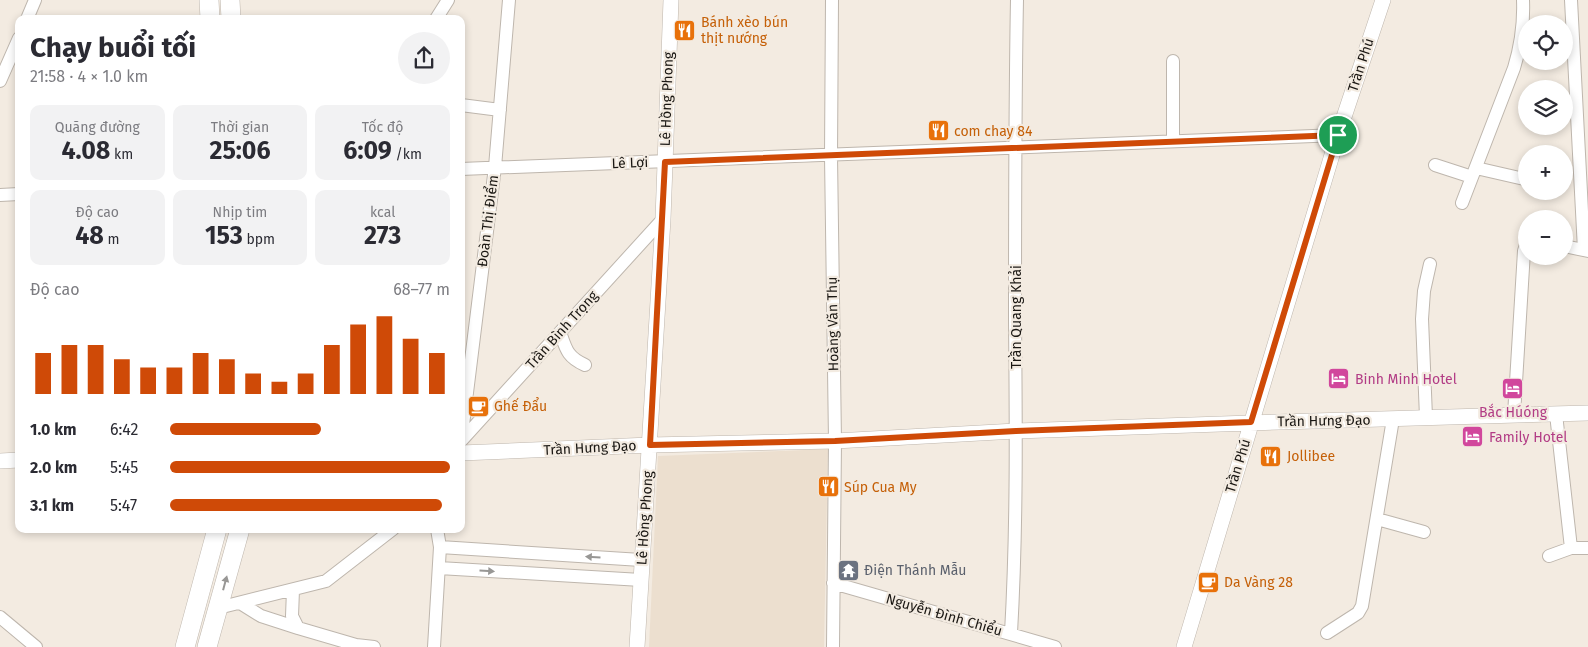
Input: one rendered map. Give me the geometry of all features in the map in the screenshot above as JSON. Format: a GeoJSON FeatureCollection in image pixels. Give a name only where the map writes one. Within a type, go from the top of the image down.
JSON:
{"type":"FeatureCollection","features":[{"type":"Feature","properties":{"kind":"main road"},"geometry":{"type":"LineString","coordinates":[[209,0],[210,15]]}},
{"type":"Feature","properties":{"kind":"main road"},"geometry":{"type":"LineString","coordinates":[[230,0],[231,15]]}},
{"type":"Feature","properties":{"kind":"main road"},"geometry":{"type":"LineString","coordinates":[[185,647],[216,533]]}},
{"type":"Feature","properties":{"kind":"main road"},"geometry":{"type":"LineString","coordinates":[[207,647],[239,533]]}},
{"type":"Feature","properties":{"kind":"street"},"geometry":{"type":"LineString","coordinates":[[29,15],[35,0]]}},
{"type":"Feature","properties":{"kind":"street"},"geometry":{"type":"LineString","coordinates":[[439,15],[448,0]]}},
{"type":"Feature","properties":{"kind":"street","name":"Đoàn Thị Điểm"},"geometry":{"type":"LineString","coordinates":[[465,409],[495,167],[509,0]]}},
{"type":"Feature","properties":{"kind":"street","name":"Lê Hồng Phong"},"geometry":{"type":"LineString","coordinates":[[637,647],[663,219],[671,0]]}},
{"type":"Feature","properties":{"kind":"street","name":"Hoàng Văn Thụ"},"geometry":{"type":"LineString","coordinates":[[832,0],[831,156],[835,441],[833,647]]}},
{"type":"Feature","properties":{"kind":"street","name":"Trần Quang Khải"},"geometry":{"type":"LineString","coordinates":[[1011,633],[1015,569],[1017,0]]}},
{"type":"Feature","properties":{"kind":"street","name":"Trần Phú"},"geometry":{"type":"LineString","coordinates":[[1184,647],[1338,135],[1383,0]]}},
{"type":"Feature","properties":{"kind":"street"},"geometry":{"type":"LineString","coordinates":[[1462,203],[1514,68],[1520,48],[1524,18],[1523,0]]}},
{"type":"Feature","properties":{"kind":"street"},"geometry":{"type":"LineString","coordinates":[[1571,0],[1586,250],[1573,248]]}},
{"type":"Feature","properties":{"kind":"street"},"geometry":{"type":"LineString","coordinates":[[0,81],[15,47]]}},
{"type":"Feature","properties":{"kind":"street"},"geometry":{"type":"LineString","coordinates":[[1173,61],[1173,141]]}},
{"type":"Feature","properties":{"kind":"street"},"geometry":{"type":"LineString","coordinates":[[465,106],[500,110]]}},
{"type":"Feature","properties":{"kind":"street","name":"Lê Lợi"},"geometry":{"type":"LineString","coordinates":[[465,169],[1338,135]]}},
{"type":"Feature","properties":{"kind":"street"},"geometry":{"type":"LineString","coordinates":[[1434,165],[1518,179]]}},
{"type":"Feature","properties":{"kind":"street"},"geometry":{"type":"LineString","coordinates":[[0,195],[15,194]]}},
{"type":"Feature","properties":{"kind":"street","name":"Trần Bình Trọng"},"geometry":{"type":"LineString","coordinates":[[465,437],[663,219]]}},
{"type":"Feature","properties":{"kind":"street"},"geometry":{"type":"LineString","coordinates":[[1426,417],[1422,319],[1424,291],[1430,264]]}},
{"type":"Feature","properties":{"kind":"street"},"geometry":{"type":"LineString","coordinates":[[1514,415],[1523,265]]}},
{"type":"Feature","properties":{"kind":"street"},"geometry":{"type":"LineString","coordinates":[[560,332],[569,355],[574,360],[585,364]]}},
{"type":"Feature","properties":{"kind":"street","name":"Trần Hưng Đạo"},"geometry":{"type":"LineString","coordinates":[[465,453],[650,445],[835,441],[1016,431],[1251,422],[1588,413]]}},
{"type":"Feature","properties":{"kind":"street"},"geometry":{"type":"LineString","coordinates":[[1556,414],[1571,548]]}},
{"type":"Feature","properties":{"kind":"street"},"geometry":{"type":"LineString","coordinates":[[1326,633],[1358,613],[1362,606],[1392,419]]}},
{"type":"Feature","properties":{"kind":"street"},"geometry":{"type":"LineString","coordinates":[[0,460],[15,460]]}},
{"type":"Feature","properties":{"kind":"street"},"geometry":{"type":"LineString","coordinates":[[1377,519],[1424,532]]}},
{"type":"Feature","properties":{"kind":"street"},"geometry":{"type":"LineString","coordinates":[[218,608],[326,581],[389,533]]}},
{"type":"Feature","properties":{"kind":"street"},"geometry":{"type":"LineString","coordinates":[[434,647],[440,547],[438,533]]}},
{"type":"Feature","properties":{"kind":"street"},"geometry":{"type":"LineString","coordinates":[[440,547],[641,560]]}},
{"type":"Feature","properties":{"kind":"street"},"geometry":{"type":"LineString","coordinates":[[1549,556],[1571,548],[1588,548]]}},
{"type":"Feature","properties":{"kind":"street"},"geometry":{"type":"LineString","coordinates":[[438,568],[641,580]]}},
{"type":"Feature","properties":{"kind":"street","name":"Nguyễn Đình Chiểu"},"geometry":{"type":"LineString","coordinates":[[833,583],[1055,647]]}},
{"type":"Feature","properties":{"kind":"street"},"geometry":{"type":"LineString","coordinates":[[293,590],[292,616],[298,628]]}},
{"type":"Feature","properties":{"kind":"street"},"geometry":{"type":"LineString","coordinates":[[240,603],[261,616],[356,646],[374,647]]}},
{"type":"Feature","properties":{"kind":"street"},"geometry":{"type":"LineString","coordinates":[[0,617],[36,647]]}},
{"type":"Feature","properties":{"kind":"shaded area"},"geometry":{"type":"Polygon","coordinates":[[[828,449],[824,647],[649,647],[658,456],[828,449]]]}},
{"type":"Feature","properties":{"kind":"place","name":"Bánh xèo bún thịt nướng"},"geometry":{"type":"Point","coordinates":[685,30]}},
{"type":"Feature","properties":{"kind":"place","name":"com chay 84"},"geometry":{"type":"Point","coordinates":[938,131]}},
{"type":"Feature","properties":{"kind":"place","name":"Binh Minh Hotel"},"geometry":{"type":"Point","coordinates":[1339,379]}},
{"type":"Feature","properties":{"kind":"place","name":"Bắc Húóng"},"geometry":{"type":"Point","coordinates":[1513,389]}},
{"type":"Feature","properties":{"kind":"place","name":"Ghế Đẩu"},"geometry":{"type":"Point","coordinates":[478,406]}},
{"type":"Feature","properties":{"kind":"place","name":"Family Hotel"},"geometry":{"type":"Point","coordinates":[1473,437]}},
{"type":"Feature","properties":{"kind":"place","name":"Jollibee"},"geometry":{"type":"Point","coordinates":[1271,456]}},
{"type":"Feature","properties":{"kind":"place","name":"Súp Cua My"},"geometry":{"type":"Point","coordinates":[828,487]}},
{"type":"Feature","properties":{"kind":"place","name":"Điện Thánh Mẫu"},"geometry":{"type":"Point","coordinates":[848,570]}},
{"type":"Feature","properties":{"kind":"place","name":"Da Vàng 28"},"geometry":{"type":"Point","coordinates":[1208,582]}},
{"type":"Feature","properties":{"kind":"route"},"geometry":{"type":"LineString","coordinates":[[1338,135],[1251,422],[1016,431],[835,441],[650,445],[665,162],[1338,135]]}}]}
